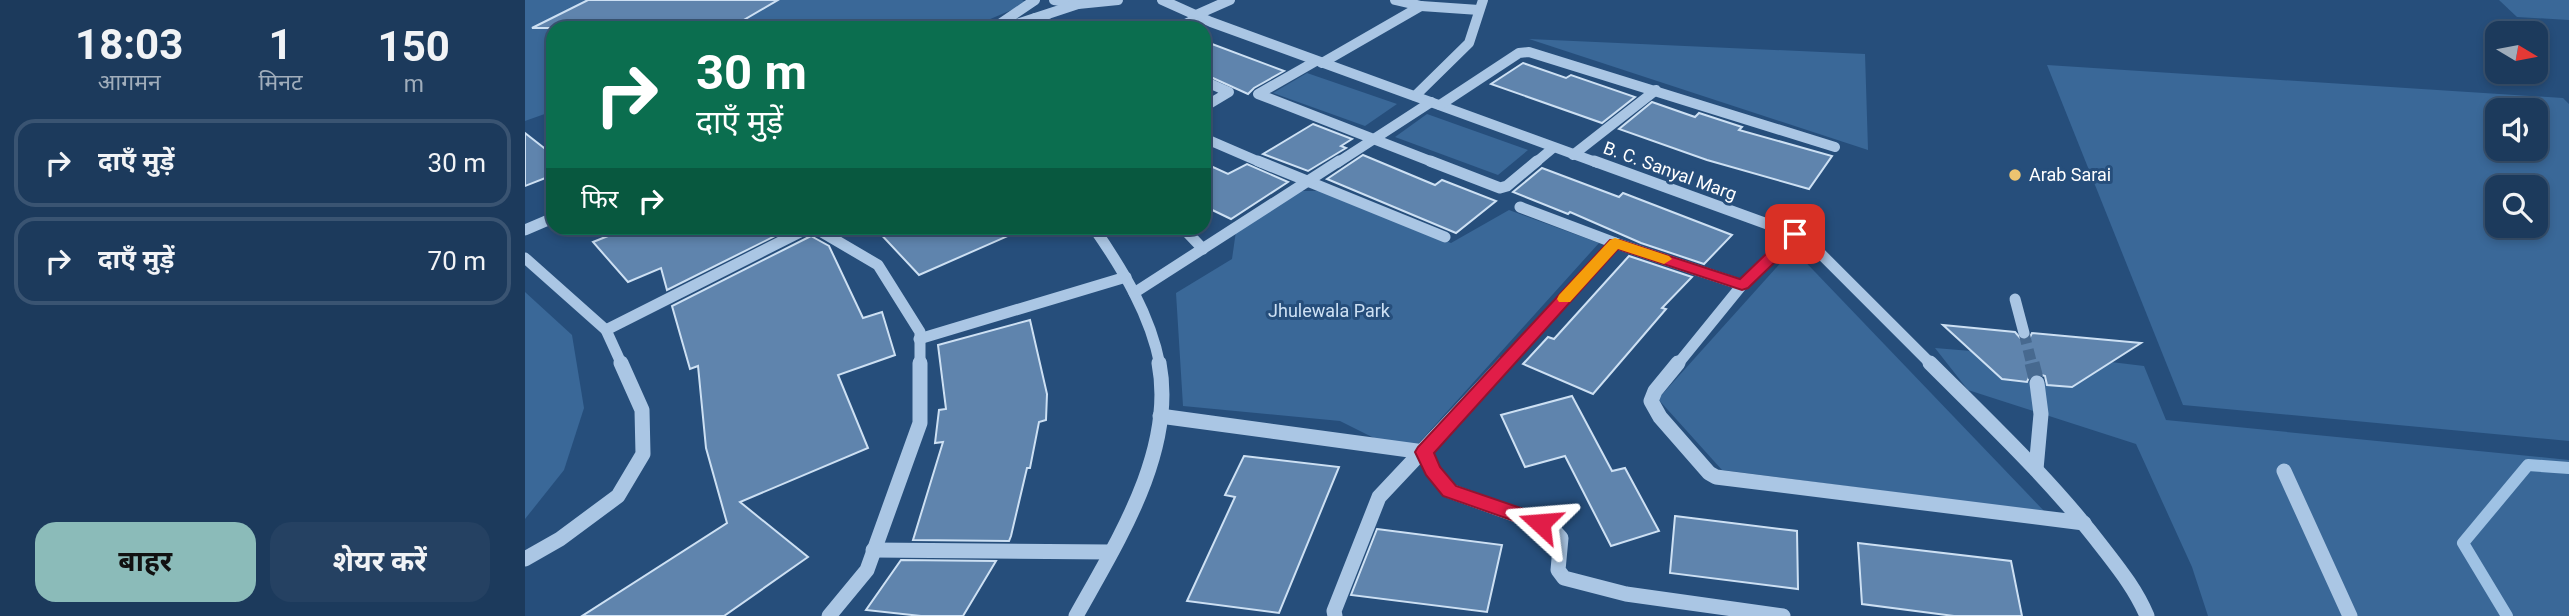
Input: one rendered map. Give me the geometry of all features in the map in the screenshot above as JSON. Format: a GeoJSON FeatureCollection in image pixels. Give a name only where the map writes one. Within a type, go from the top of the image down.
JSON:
{"type":"FeatureCollection","features":[{"type":"Feature","properties":{"kind":"street"},"geometry":{"type":"LineString","coordinates":[[1004,21],[1035,0]]}},
{"type":"Feature","properties":{"kind":"street"},"geometry":{"type":"LineString","coordinates":[[1054,0],[1078,4]]}},
{"type":"Feature","properties":{"kind":"street"},"geometry":{"type":"LineString","coordinates":[[1026,21],[1078,4],[1118,0]]}},
{"type":"Feature","properties":{"kind":"street","name":"B. C. Sanyal Marg"},"geometry":{"type":"LineString","coordinates":[[1162,0],[1202,21]]}},
{"type":"Feature","properties":{"kind":"street"},"geometry":{"type":"LineString","coordinates":[[1202,21],[1230,0]]}},
{"type":"Feature","properties":{"kind":"street"},"geometry":{"type":"LineString","coordinates":[[1395,0],[1421,6],[1481,5],[1469,43],[1415,96]]}},
{"type":"Feature","properties":{"kind":"street"},"geometry":{"type":"LineString","coordinates":[[1421,6],[1258,94],[1500,188],[1507,186],[1553,148]]}},
{"type":"Feature","properties":{"kind":"street"},"geometry":{"type":"LineString","coordinates":[[1035,18],[1042,21]]}},
{"type":"Feature","properties":{"kind":"street","name":"B. C. Sanyal Marg"},"geometry":{"type":"LineString","coordinates":[[1211,24],[1795,234],[1812,245],[2036,468],[2084,523],[2137,594],[2147,616]]}},
{"type":"Feature","properties":{"kind":"street"},"geometry":{"type":"LineString","coordinates":[[1135,293],[1374,139],[1523,52],[1535,53],[1835,147]]}},
{"type":"Feature","properties":{"kind":"street"},"geometry":{"type":"LineString","coordinates":[[1211,84],[1229,92],[1211,103]]}},
{"type":"Feature","properties":{"kind":"street"},"geometry":{"type":"LineString","coordinates":[[1573,155],[1655,90]]}},
{"type":"Feature","properties":{"kind":"street"},"geometry":{"type":"LineString","coordinates":[[1211,141],[1445,237]]}},
{"type":"Feature","properties":{"kind":"street"},"geometry":{"type":"LineString","coordinates":[[1521,207],[1615,243],[1742,285]]}},
{"type":"Feature","properties":{"kind":"street"},"geometry":{"type":"LineString","coordinates":[[525,230],[546,221]]}},
{"type":"Feature","properties":{"kind":"street"},"geometry":{"type":"LineString","coordinates":[[1795,234],[1742,285],[1655,391],[1651,401],[1660,417],[1709,474],[2084,523]]}},
{"type":"Feature","properties":{"kind":"street"},"geometry":{"type":"LineString","coordinates":[[606,330],[793,235]]}},
{"type":"Feature","properties":{"kind":"street"},"geometry":{"type":"LineString","coordinates":[[827,235],[878,265],[920,332],[920,423],[867,569],[829,616]]}},
{"type":"Feature","properties":{"kind":"street"},"geometry":{"type":"LineString","coordinates":[[1076,616],[1125,525],[1148,462],[1160,415],[1161,372],[1145,314],[1126,277],[1099,235]]}},
{"type":"Feature","properties":{"kind":"street"},"geometry":{"type":"LineString","coordinates":[[1190,235],[1203,249]]}},
{"type":"Feature","properties":{"kind":"street"},"geometry":{"type":"LineString","coordinates":[[1335,616],[1334,611],[1379,497],[1425,452],[1615,243]]}},
{"type":"Feature","properties":{"kind":"street"},"geometry":{"type":"LineString","coordinates":[[525,258],[606,330],[642,410],[643,454],[618,496],[560,539],[525,559]]}},
{"type":"Feature","properties":{"kind":"street"},"geometry":{"type":"LineString","coordinates":[[919,339],[1126,277]]}},
{"type":"Feature","properties":{"kind":"street"},"geometry":{"type":"LineString","coordinates":[[2015,299],[2024,333]]}},
{"type":"Feature","properties":{"kind":"street"},"geometry":{"type":"LineString","coordinates":[[2036,468],[2041,414],[2037,383]]}},
{"type":"Feature","properties":{"kind":"street"},"geometry":{"type":"LineString","coordinates":[[1160,415],[1425,452]]}},
{"type":"Feature","properties":{"kind":"street"},"geometry":{"type":"LineString","coordinates":[[1425,452],[1432,470],[1450,491],[1552,528],[1561,538],[1558,570],[1564,578],[1626,594],[1783,616]]}},
{"type":"Feature","properties":{"kind":"street"},"geometry":{"type":"LineString","coordinates":[[2284,471],[2350,616]]}},
{"type":"Feature","properties":{"kind":"street"},"geometry":{"type":"LineString","coordinates":[[873,550],[1110,552]]}},
{"type":"Feature","properties":{"kind":"green space"},"geometry":{"type":"Polygon","coordinates":[[[525,0],[1022,0],[1028,3],[986,21],[546,21],[546,114],[525,121],[525,0]]]}},
{"type":"Feature","properties":{"kind":"green space"},"geometry":{"type":"Polygon","coordinates":[[[2499,0],[2569,0],[2569,20],[2517,17],[2499,0]]]}},
{"type":"Feature","properties":{"kind":"green space"},"geometry":{"type":"Polygon","coordinates":[[[1529,39],[1865,54],[1868,150],[1529,39]]]}},
{"type":"Feature","properties":{"kind":"green space"},"geometry":{"type":"Polygon","coordinates":[[[2047,65],[2563,98],[2569,104],[2569,441],[2183,405],[2047,65]]]}},
{"type":"Feature","properties":{"kind":"green space"},"geometry":{"type":"Polygon","coordinates":[[[1307,73],[1397,104],[1365,126],[1273,93],[1307,73]]]}},
{"type":"Feature","properties":{"kind":"green space"},"geometry":{"type":"Polygon","coordinates":[[[1427,114],[1528,150],[1498,175],[1395,137],[1427,114]]]}},
{"type":"Feature","properties":{"kind":"green space","name":"Jhulewala Park"},"geometry":{"type":"Polygon","coordinates":[[[1300,191],[1325,191],[1451,243],[1509,210],[1599,243],[1408,455],[1340,421],[1183,406],[1176,293],[1232,259],[1236,231],[1300,191]]]}},
{"type":"Feature","properties":{"kind":"green space"},"geometry":{"type":"Polygon","coordinates":[[[1793,249],[2045,512],[1722,470],[1658,399],[1793,249]]]}},
{"type":"Feature","properties":{"kind":"green space"},"geometry":{"type":"Polygon","coordinates":[[[525,292],[572,335],[584,408],[564,470],[525,519],[525,292]]]}},
{"type":"Feature","properties":{"kind":"green space"},"geometry":{"type":"Polygon","coordinates":[[[1935,348],[1971,351],[2002,379],[2072,387],[2111,362],[2144,366],[2166,420],[2569,460],[2569,616],[2208,616],[2192,567],[2136,444],[1968,390],[1935,348]]]}},
{"type":"Feature","properties":{"kind":"building"},"geometry":{"type":"Polygon","coordinates":[[[588,0],[778,0],[742,21],[546,21],[588,0]]]}},
{"type":"Feature","properties":{"kind":"building"},"geometry":{"type":"Polygon","coordinates":[[[546,21],[546,28],[532,28],[546,21]]]}},
{"type":"Feature","properties":{"kind":"building"},"geometry":{"type":"Polygon","coordinates":[[[1211,44],[1284,71],[1248,94],[1211,77],[1211,44]]]}},
{"type":"Feature","properties":{"kind":"building"},"geometry":{"type":"Polygon","coordinates":[[[1523,63],[1566,78],[1571,75],[1635,97],[1602,123],[1491,84],[1523,63]]]}},
{"type":"Feature","properties":{"kind":"building"},"geometry":{"type":"Polygon","coordinates":[[[1652,102],[1695,117],[1699,113],[1742,127],[1739,130],[1832,156],[1809,189],[1707,160],[1619,129],[1652,102]]]}},
{"type":"Feature","properties":{"kind":"building"},"geometry":{"type":"Polygon","coordinates":[[[1313,124],[1352,139],[1341,146],[1346,148],[1308,171],[1263,154],[1313,124]]]}},
{"type":"Feature","properties":{"kind":"building"},"geometry":{"type":"Polygon","coordinates":[[[525,133],[546,150],[546,178],[525,186],[525,133]]]}},
{"type":"Feature","properties":{"kind":"building"},"geometry":{"type":"Polygon","coordinates":[[[1363,155],[1435,185],[1442,180],[1496,201],[1456,233],[1327,179],[1363,155]]]}},
{"type":"Feature","properties":{"kind":"building"},"geometry":{"type":"Polygon","coordinates":[[[1247,164],[1288,182],[1231,219],[1211,209],[1211,166],[1228,174],[1247,164]]]}},
{"type":"Feature","properties":{"kind":"building"},"geometry":{"type":"Polygon","coordinates":[[[1542,168],[1619,197],[1623,193],[1732,235],[1704,264],[1641,243],[1570,212],[1568,214],[1513,192],[1542,168]]]}},
{"type":"Feature","properties":{"kind":"building"},"geometry":{"type":"Polygon","coordinates":[[[610,235],[777,235],[667,290],[661,268],[628,282],[593,242],[610,235]]]}},
{"type":"Feature","properties":{"kind":"building"},"geometry":{"type":"Polygon","coordinates":[[[882,235],[1010,235],[919,275],[882,235]]]}},
{"type":"Feature","properties":{"kind":"building"},"geometry":{"type":"Polygon","coordinates":[[[811,236],[829,246],[863,318],[882,312],[895,355],[838,375],[868,448],[740,502],[808,557],[724,616],[582,616],[727,523],[706,448],[698,366],[690,369],[672,306],[811,236]]]}},
{"type":"Feature","properties":{"kind":"building"},"geometry":{"type":"Polygon","coordinates":[[[1629,256],[1692,277],[1662,308],[1666,309],[1593,394],[1523,364],[1548,337],[1554,339],[1629,256]]]}},
{"type":"Feature","properties":{"kind":"building"},"geometry":{"type":"Polygon","coordinates":[[[1030,320],[1047,394],[1046,420],[1039,422],[1030,468],[1027,468],[1009,541],[913,540],[943,442],[935,443],[939,410],[946,409],[938,345],[1030,320]]]}},
{"type":"Feature","properties":{"kind":"building"},"geometry":{"type":"Polygon","coordinates":[[[1943,325],[2015,332],[2023,341],[2029,339],[2032,333],[2141,343],[2072,387],[2047,385],[2045,376],[2036,373],[2030,375],[2027,382],[2002,379],[1943,325]]]}},
{"type":"Feature","properties":{"kind":"building"},"geometry":{"type":"Polygon","coordinates":[[[1572,396],[1612,471],[1625,468],[1659,531],[1611,546],[1565,456],[1525,467],[1501,415],[1572,396]]]}},
{"type":"Feature","properties":{"kind":"building"},"geometry":{"type":"Polygon","coordinates":[[[1244,456],[1339,467],[1279,613],[1187,601],[1235,497],[1225,495],[1244,456]]]}},
{"type":"Feature","properties":{"kind":"building"},"geometry":{"type":"Polygon","coordinates":[[[1675,516],[1797,531],[1798,589],[1670,573],[1675,516]]]}},
{"type":"Feature","properties":{"kind":"building"},"geometry":{"type":"Polygon","coordinates":[[[1377,529],[1502,545],[1487,612],[1351,595],[1377,529]]]}},
{"type":"Feature","properties":{"kind":"building"},"geometry":{"type":"Polygon","coordinates":[[[1858,543],[2011,561],[2022,616],[1954,616],[1862,604],[1858,543]]]}},
{"type":"Feature","properties":{"kind":"building"},"geometry":{"type":"Polygon","coordinates":[[[901,560],[996,561],[963,616],[921,616],[866,610],[901,560]]]}},
{"type":"Feature","properties":{"kind":"waterway"},"geometry":{"type":"LineString","coordinates":[[2507,616],[2463,543],[2528,465],[2569,468]]}},
{"type":"Feature","properties":{"kind":"tunnel"},"geometry":{"type":"LineString","coordinates":[[2024,333],[2032,365]]}},
{"type":"Feature","properties":{"kind":"tunnel"},"geometry":{"type":"LineString","coordinates":[[2032,363],[2037,383]]}},
{"type":"Feature","properties":{"kind":"slow traffic"},"geometry":{"type":"LineString","coordinates":[[1565,299],[1615,243],[1664,259]]}},
{"type":"Feature","properties":{"kind":"place","name":"Arab Sarai"},"geometry":{"type":"Point","coordinates":[2015,175]}},
{"type":"Feature","properties":{"kind":"route"},"geometry":{"type":"LineString","coordinates":[[1540,523],[1450,491],[1432,470],[1425,452],[1615,243],[1742,285],[1795,234]]}}]}
